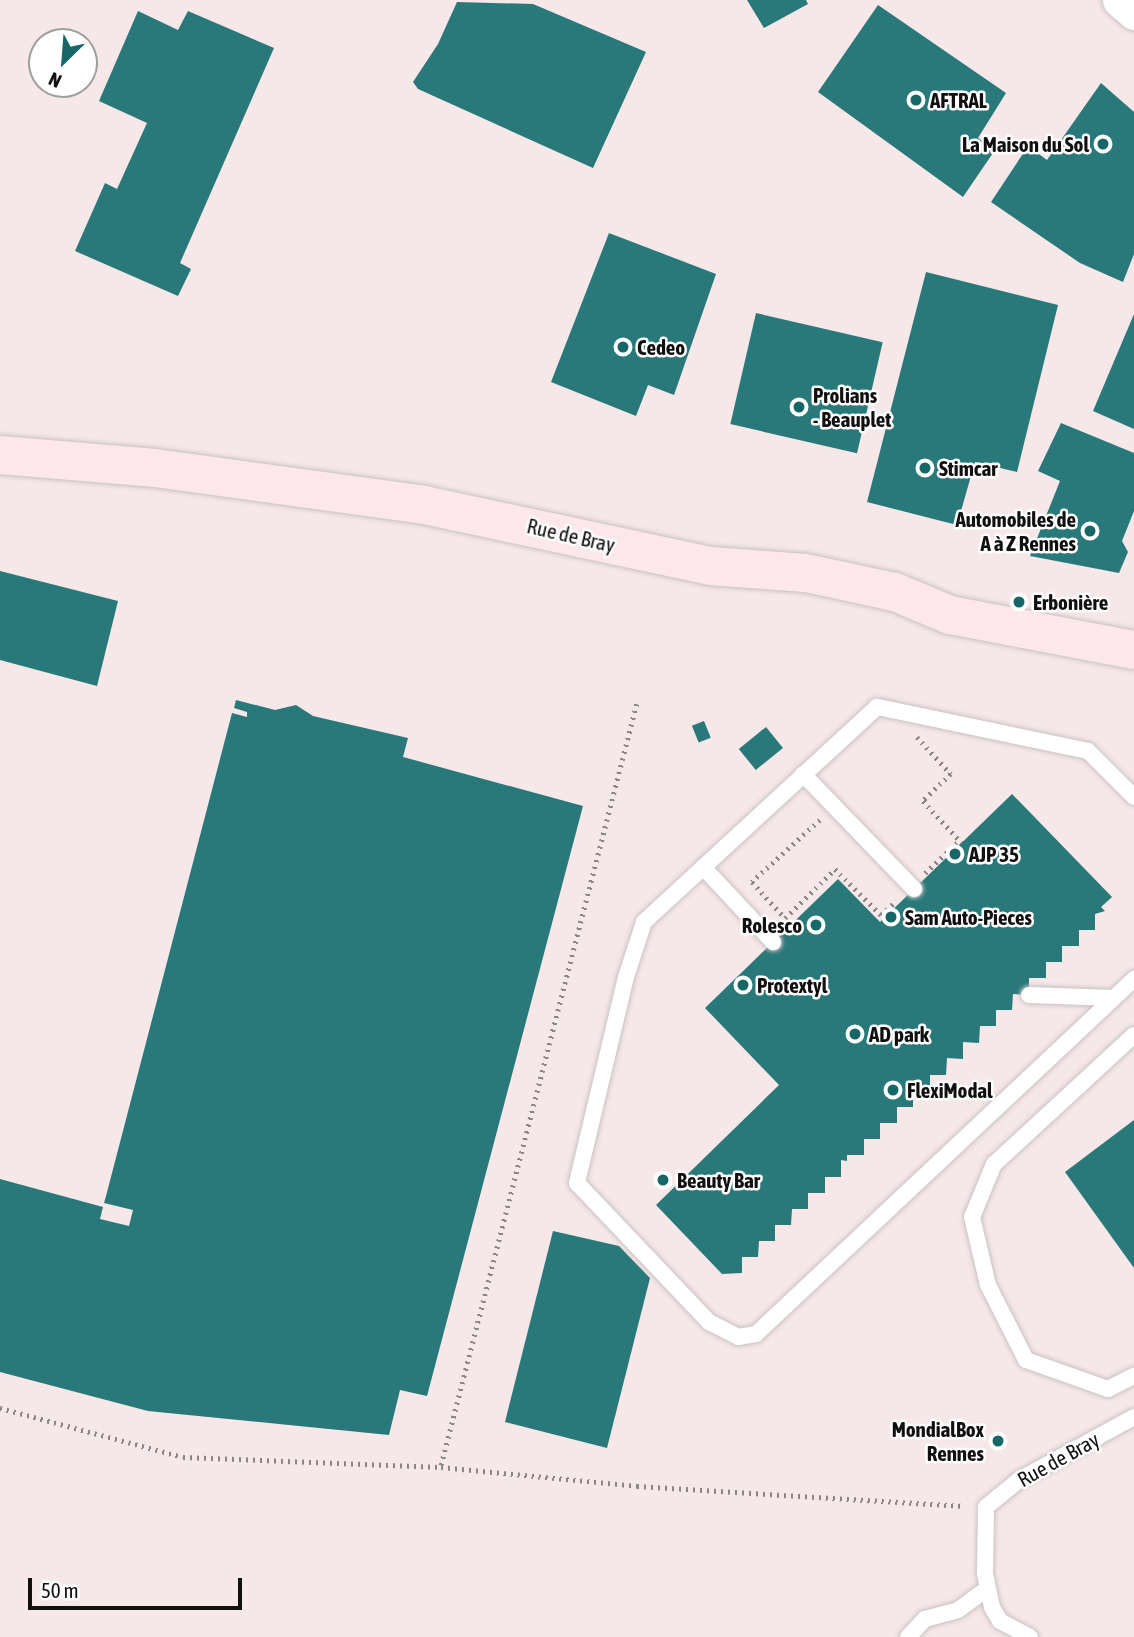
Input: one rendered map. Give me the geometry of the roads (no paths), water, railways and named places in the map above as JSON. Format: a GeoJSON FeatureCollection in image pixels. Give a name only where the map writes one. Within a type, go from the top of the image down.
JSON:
{"type":"FeatureCollection","features":[{"type":"Feature","properties":{"kind":"street"},"geometry":{"type":"LineString","coordinates":[[1119,0],[1134,13]]}},
{"type":"Feature","properties":{"kind":"street","name":"Rue de Bray"},"geometry":{"type":"LineString","coordinates":[[0,455],[155,468],[424,505],[710,566],[806,573],[895,592],[950,615],[1134,650]]}},
{"type":"Feature","properties":{"kind":"lane"},"geometry":{"type":"LineString","coordinates":[[1132,793],[1088,751],[877,707],[645,922],[626,977],[577,1183],[701,1314],[729,1334],[749,1336],[773,1322],[1134,979]]}},
{"type":"Feature","properties":{"kind":"lane"},"geometry":{"type":"LineString","coordinates":[[803,774],[913,887]]}},
{"type":"Feature","properties":{"kind":"lane"},"geometry":{"type":"LineString","coordinates":[[703,867],[773,942]]}},
{"type":"Feature","properties":{"kind":"lane"},"geometry":{"type":"LineString","coordinates":[[1029,995],[1113,998]]}},
{"type":"Feature","properties":{"kind":"lane"},"geometry":{"type":"LineString","coordinates":[[1134,1035],[994,1164],[972,1216],[988,1285],[1026,1360],[1108,1389],[1134,1376]]}},
{"type":"Feature","properties":{"kind":"lane","name":"Rue de Bray"},"geometry":{"type":"LineString","coordinates":[[987,1590],[986,1507],[1019,1480],[1134,1417]]}},
{"type":"Feature","properties":{"kind":"lane"},"geometry":{"type":"LineString","coordinates":[[908,1637],[925,1619],[958,1610],[987,1590],[1000,1621],[1030,1637]]}},
{"type":"Feature","properties":{"kind":"place","name":"AFTRAL"},"geometry":{"type":"Point","coordinates":[916,100]}},
{"type":"Feature","properties":{"kind":"place","name":"La Maison du Sol"},"geometry":{"type":"Point","coordinates":[1103,144]}},
{"type":"Feature","properties":{"kind":"place","name":"Cedeo"},"geometry":{"type":"Point","coordinates":[623,347]}},
{"type":"Feature","properties":{"kind":"place","name":"Prolians - Beauplet"},"geometry":{"type":"Point","coordinates":[799,407]}},
{"type":"Feature","properties":{"kind":"place","name":"Stimcar"},"geometry":{"type":"Point","coordinates":[925,468]}},
{"type":"Feature","properties":{"kind":"place","name":"Automobiles de A à Z Rennes"},"geometry":{"type":"Point","coordinates":[1090,531]}},
{"type":"Feature","properties":{"kind":"place","name":"Erbonière"},"geometry":{"type":"Point","coordinates":[1019,602]}},
{"type":"Feature","properties":{"kind":"place","name":"AJP 35"},"geometry":{"type":"Point","coordinates":[955,854]}},
{"type":"Feature","properties":{"kind":"place","name":"Sam Auto-Pieces"},"geometry":{"type":"Point","coordinates":[891,917]}},
{"type":"Feature","properties":{"kind":"place","name":"Rolesco"},"geometry":{"type":"Point","coordinates":[816,925]}},
{"type":"Feature","properties":{"kind":"place","name":"Protextyl"},"geometry":{"type":"Point","coordinates":[743,985]}},
{"type":"Feature","properties":{"kind":"place","name":"AD park"},"geometry":{"type":"Point","coordinates":[855,1034]}},
{"type":"Feature","properties":{"kind":"place","name":"FlexiModal"},"geometry":{"type":"Point","coordinates":[893,1090]}},
{"type":"Feature","properties":{"kind":"place","name":"Beauty Bar"},"geometry":{"type":"Point","coordinates":[663,1180]}},
{"type":"Feature","properties":{"kind":"place","name":"MondialBox Rennes"},"geometry":{"type":"Point","coordinates":[998,1441]}}]}
